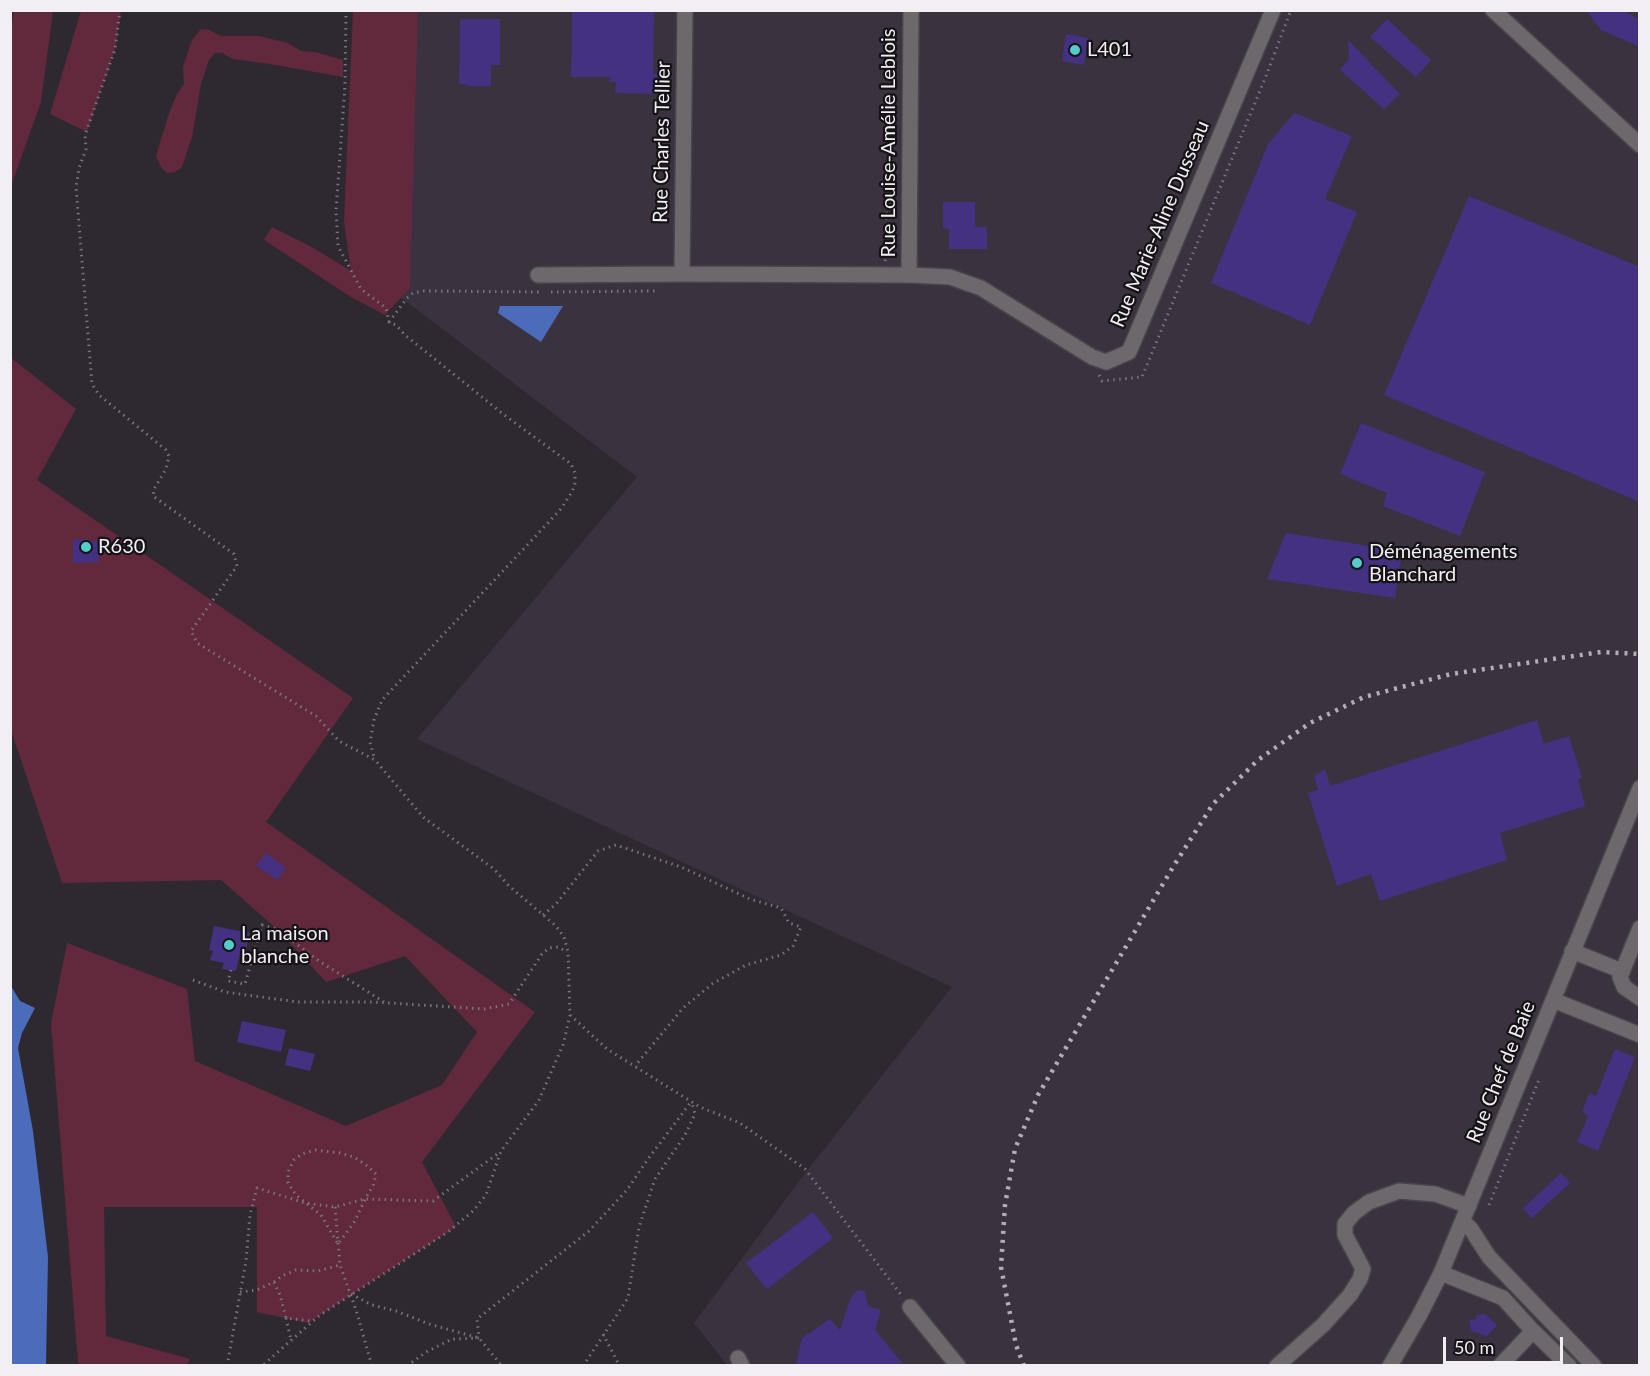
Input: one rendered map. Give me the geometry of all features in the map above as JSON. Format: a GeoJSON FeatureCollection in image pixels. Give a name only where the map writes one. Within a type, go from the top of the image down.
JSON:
{"type":"FeatureCollection","features":[{"type":"Feature","properties":{"kind":"street","name":"Rue Charles Tellier"},"geometry":{"type":"LineString","coordinates":[[675,274],[685,10]]}},
{"type":"Feature","properties":{"kind":"street","name":"Rue Louise-Amélie Leblois"},"geometry":{"type":"LineString","coordinates":[[909,275],[911,10]]}},
{"type":"Feature","properties":{"kind":"street","name":"Rue Marie-Aline Dusseau"},"geometry":{"type":"LineString","coordinates":[[538,275],[909,275],[950,278],[981,288],[1092,357],[1107,362],[1129,352],[1273,10]]}},
{"type":"Feature","properties":{"kind":"street"},"geometry":{"type":"LineString","coordinates":[[1493,10],[1640,145]]}},
{"type":"Feature","properties":{"kind":"street","name":"Rue Chef de Baie"},"geometry":{"type":"LineString","coordinates":[[1390,1365],[1441,1273],[1639,791]]}},
{"type":"Feature","properties":{"kind":"street"},"geometry":{"type":"LineString","coordinates":[[1640,928],[1620,977],[1624,987],[1640,998]]}},
{"type":"Feature","properties":{"kind":"street"},"geometry":{"type":"LineString","coordinates":[[1572,951],[1622,971]]}},
{"type":"Feature","properties":{"kind":"street"},"geometry":{"type":"LineString","coordinates":[[1553,1000],[1640,1035]]}},
{"type":"Feature","properties":{"kind":"street"},"geometry":{"type":"LineString","coordinates":[[1277,1365],[1323,1325],[1350,1295],[1360,1279],[1363,1269],[1345,1235],[1345,1224],[1354,1213],[1369,1202],[1399,1191],[1435,1194],[1469,1206]]}},
{"type":"Feature","properties":{"kind":"street"},"geometry":{"type":"LineString","coordinates":[[1463,1221],[1471,1229],[1489,1257],[1594,1365]]}},
{"type":"Feature","properties":{"kind":"street"},"geometry":{"type":"LineString","coordinates":[[1441,1273],[1503,1298],[1569,1365]]}},
{"type":"Feature","properties":{"kind":"street"},"geometry":{"type":"LineString","coordinates":[[910,1307],[958,1365]]}},
{"type":"Feature","properties":{"kind":"street"},"geometry":{"type":"LineString","coordinates":[[1500,1365],[1533,1331]]}},
{"type":"Feature","properties":{"kind":"path"},"geometry":{"type":"LineString","coordinates":[[120,10],[115,48],[85,135],[86,149],[75,188],[92,384],[99,395],[166,450],[169,456],[166,469],[154,489],[153,496],[234,554],[237,566],[191,631],[197,643],[316,716],[339,741],[375,760],[423,817],[494,869],[509,886],[556,926],[564,937],[568,952],[570,1015],[563,1045],[538,1100],[501,1150],[433,1201],[365,1199],[335,1207],[305,1203],[257,1188],[250,1215],[246,1261],[227,1365]]}},
{"type":"Feature","properties":{"kind":"path"},"geometry":{"type":"LineString","coordinates":[[346,10],[345,85],[336,211],[338,246],[361,289],[386,308],[389,322]]}},
{"type":"Feature","properties":{"kind":"path"},"geometry":{"type":"LineString","coordinates":[[389,322],[407,298],[413,293],[424,291],[652,292],[664,286],[675,274]]}},
{"type":"Feature","properties":{"kind":"path"},"geometry":{"type":"LineString","coordinates":[[375,760],[370,742],[374,720],[382,700],[560,510],[575,483],[575,473],[571,464],[503,414],[396,325],[389,322]]}},
{"type":"Feature","properties":{"kind":"path"},"geometry":{"type":"LineString","coordinates":[[543,915],[556,904],[598,851],[616,845],[681,867],[750,899],[781,908],[789,923],[801,927],[793,946],[781,955],[746,965],[712,984],[683,1008],[635,1066]]}},
{"type":"Feature","properties":{"kind":"path"},"geometry":{"type":"LineString","coordinates":[[231,970],[228,981],[245,984],[262,925],[277,929],[319,961],[386,1003]]}},
{"type":"Feature","properties":{"kind":"path"},"geometry":{"type":"LineString","coordinates":[[193,980],[225,993],[298,1002],[386,1003],[484,1009],[509,1004],[542,954],[549,948],[558,947],[568,952]]}},
{"type":"Feature","properties":{"kind":"path"},"geometry":{"type":"LineString","coordinates":[[570,1015],[607,1049],[700,1107],[740,1123],[805,1169],[910,1307]]}},
{"type":"Feature","properties":{"kind":"path"},"geometry":{"type":"LineString","coordinates":[[583,1365],[628,1298],[639,1227],[655,1179],[685,1135],[695,1114],[691,1101]]}},
{"type":"Feature","properties":{"kind":"path"},"geometry":{"type":"LineString","coordinates":[[479,1338],[477,1319],[589,1231],[627,1190],[691,1101]]}},
{"type":"Feature","properties":{"kind":"path"},"geometry":{"type":"LineString","coordinates":[[315,1150],[340,1153],[354,1157],[376,1174],[374,1186],[355,1221],[338,1244],[321,1215],[296,1195],[288,1183],[288,1172],[294,1160],[302,1154],[315,1150]]}},
{"type":"Feature","properties":{"kind":"path"},"geometry":{"type":"LineString","coordinates":[[262,1365],[320,1315],[448,1232],[473,1211],[486,1195],[501,1150]]}},
{"type":"Feature","properties":{"kind":"path"},"geometry":{"type":"LineString","coordinates":[[335,1207],[340,1265],[372,1365]]}},
{"type":"Feature","properties":{"kind":"path"},"geometry":{"type":"LineString","coordinates":[[240,1292],[257,1290],[296,1270],[318,1271],[340,1265]]}},
{"type":"Feature","properties":{"kind":"path"},"geometry":{"type":"LineString","coordinates":[[274,1282],[280,1295],[291,1340]]}},
{"type":"Feature","properties":{"kind":"path"},"geometry":{"type":"LineString","coordinates":[[351,1294],[372,1305],[479,1338],[502,1365]]}},
{"type":"Feature","properties":{"kind":"path"},"geometry":{"type":"LineString","coordinates":[[286,1318],[311,1321]]}},
{"type":"Feature","properties":{"kind":"path"},"geometry":{"type":"LineString","coordinates":[[603,1334],[618,1363],[622,1365]]}},
{"type":"Feature","properties":{"kind":"path"},"geometry":{"type":"LineString","coordinates":[[407,1365],[452,1339],[479,1338]]}},
{"type":"Feature","properties":{"kind":"shaded area"},"geometry":{"type":"Polygon","coordinates":[[[14,10],[53,11],[41,102],[11,186],[10,38],[14,10]]]}},
{"type":"Feature","properties":{"kind":"shaded area"},"geometry":{"type":"Polygon","coordinates":[[[81,11],[121,11],[115,49],[87,132],[50,114],[81,11]]]}},
{"type":"Feature","properties":{"kind":"shaded area"},"geometry":{"type":"Polygon","coordinates":[[[353,11],[418,11],[410,288],[385,315],[351,297],[264,240],[272,227],[310,246],[351,271],[344,221],[353,11]]]}},
{"type":"Feature","properties":{"kind":"shaded area"},"geometry":{"type":"Polygon","coordinates":[[[392,11],[1639,11],[1639,1365],[727,1365],[694,1323],[803,1176],[952,987],[417,739],[637,477],[386,286],[392,11]]]}},
{"type":"Feature","properties":{"kind":"shaded area"},"geometry":{"type":"Polygon","coordinates":[[[201,29],[221,36],[259,36],[288,43],[301,51],[315,52],[343,60],[343,77],[233,59],[222,53],[215,53],[209,60],[201,84],[192,137],[182,167],[175,172],[167,173],[156,156],[169,113],[184,84],[183,67],[192,40],[201,29]]]}},
{"type":"Feature","properties":{"kind":"shaded area"},"geometry":{"type":"Polygon","coordinates":[[[10,357],[76,409],[37,480],[353,698],[266,822],[535,1012],[422,1162],[456,1227],[308,1323],[257,1312],[257,1207],[104,1207],[106,1336],[190,1359],[187,1365],[81,1366],[78,1362],[51,1023],[67,943],[187,989],[195,1061],[346,1126],[442,1085],[477,1032],[405,956],[326,982],[277,929],[221,880],[62,883],[11,730],[10,357]]]}},
{"type":"Feature","properties":{"kind":"water"},"geometry":{"type":"Polygon","coordinates":[[[500,306],[563,306],[541,342],[498,313],[500,306]]]}},
{"type":"Feature","properties":{"kind":"water"},"geometry":{"type":"Polygon","coordinates":[[[11,986],[20,1001],[35,1008],[22,1033],[18,1048],[33,1131],[48,1257],[46,1365],[11,1365],[11,986]]]}},
{"type":"Feature","properties":{"kind":"building"},"geometry":{"type":"Polygon","coordinates":[[[572,10],[654,10],[653,74],[662,74],[662,94],[615,93],[616,82],[609,82],[611,77],[571,77],[572,10]]]}},
{"type":"Feature","properties":{"kind":"building"},"geometry":{"type":"Polygon","coordinates":[[[1586,10],[1622,10],[1640,20],[1640,47],[1601,30],[1586,10]]]}},
{"type":"Feature","properties":{"kind":"building"},"geometry":{"type":"Polygon","coordinates":[[[460,19],[500,19],[500,65],[491,65],[491,86],[459,84],[460,19]]]}},
{"type":"Feature","properties":{"kind":"building"},"geometry":{"type":"Polygon","coordinates":[[[1387,19],[1431,60],[1416,77],[1370,37],[1387,19]]]}},
{"type":"Feature","properties":{"kind":"building","name":"L401"},"geometry":{"type":"Polygon","coordinates":[[[1066,34],[1088,38],[1084,65],[1062,61],[1066,34]]]}},
{"type":"Feature","properties":{"kind":"building"},"geometry":{"type":"Polygon","coordinates":[[[1348,40],[1400,94],[1384,109],[1340,70],[1349,59],[1348,40]]]}},
{"type":"Feature","properties":{"kind":"building"},"geometry":{"type":"Polygon","coordinates":[[[1294,113],[1352,136],[1325,199],[1357,212],[1310,325],[1211,283],[1268,144],[1294,113]]]}},
{"type":"Feature","properties":{"kind":"building"},"geometry":{"type":"Polygon","coordinates":[[[1469,196],[1640,267],[1640,502],[1384,395],[1469,196]]]}},
{"type":"Feature","properties":{"kind":"building"},"geometry":{"type":"Polygon","coordinates":[[[943,202],[975,202],[975,227],[987,227],[987,249],[949,249],[949,229],[943,228],[943,202]]]}},
{"type":"Feature","properties":{"kind":"building"},"geometry":{"type":"Polygon","coordinates":[[[1361,423],[1485,472],[1460,536],[1383,506],[1387,493],[1340,474],[1361,423]]]}},
{"type":"Feature","properties":{"kind":"building"},"geometry":{"type":"Polygon","coordinates":[[[1286,533],[1402,551],[1395,598],[1267,579],[1286,533]]]}},
{"type":"Feature","properties":{"kind":"building","name":"R630"},"geometry":{"type":"Polygon","coordinates":[[[73,539],[99,541],[99,562],[73,563],[73,539]]]}},
{"type":"Feature","properties":{"kind":"building"},"geometry":{"type":"Polygon","coordinates":[[[1537,720],[1544,744],[1569,736],[1582,778],[1578,779],[1585,806],[1500,833],[1507,860],[1380,901],[1371,874],[1337,886],[1308,793],[1318,790],[1314,776],[1325,769],[1330,786],[1537,720]]]}},
{"type":"Feature","properties":{"kind":"building"},"geometry":{"type":"Polygon","coordinates":[[[266,853],[286,868],[277,880],[256,866],[266,853]]]}},
{"type":"Feature","properties":{"kind":"building","name":"La maison blanche"},"geometry":{"type":"Polygon","coordinates":[[[214,926],[250,933],[246,950],[241,949],[236,971],[222,969],[224,963],[210,960],[213,951],[209,950],[214,926]]]}},
{"type":"Feature","properties":{"kind":"building"},"geometry":{"type":"Polygon","coordinates":[[[242,1021],[286,1030],[281,1052],[237,1042],[242,1021]]]}},
{"type":"Feature","properties":{"kind":"building"},"geometry":{"type":"Polygon","coordinates":[[[289,1048],[315,1054],[310,1071],[285,1065],[289,1048]]]}},
{"type":"Feature","properties":{"kind":"building"},"geometry":{"type":"Polygon","coordinates":[[[1615,1049],[1635,1057],[1598,1151],[1577,1142],[1588,1116],[1582,1112],[1589,1093],[1596,1096],[1615,1049]]]}},
{"type":"Feature","properties":{"kind":"building"},"geometry":{"type":"Polygon","coordinates":[[[1561,1173],[1570,1183],[1532,1218],[1523,1208],[1561,1173]]]}},
{"type":"Feature","properties":{"kind":"building"},"geometry":{"type":"Polygon","coordinates":[[[813,1212],[833,1238],[767,1289],[746,1263],[813,1212]]]}},
{"type":"Feature","properties":{"kind":"building"},"geometry":{"type":"Polygon","coordinates":[[[859,1290],[865,1292],[868,1306],[881,1310],[875,1330],[904,1365],[796,1365],[802,1338],[830,1319],[840,1330],[850,1300],[859,1290]]]}},
{"type":"Feature","properties":{"kind":"building"},"geometry":{"type":"Polygon","coordinates":[[[1485,1314],[1497,1325],[1487,1336],[1471,1331],[1469,1320],[1476,1319],[1476,1315],[1485,1314]]]}},
{"type":"Feature","properties":{"kind":"railway"},"geometry":{"type":"LineString","coordinates":[[1024,1366],[1016,1345],[1001,1267],[1005,1205],[1015,1149],[1038,1095],[1173,867],[1213,804],[1258,760],[1310,723],[1364,697],[1451,674],[1601,652],[1640,654]]}},
{"type":"Feature","properties":{"kind":"place","name":"L401"},"geometry":{"type":"Point","coordinates":[1075,50]}},
{"type":"Feature","properties":{"kind":"place","name":"R630"},"geometry":{"type":"Point","coordinates":[86,547]}},
{"type":"Feature","properties":{"kind":"place","name":"Déménagements Blanchard"},"geometry":{"type":"Point","coordinates":[1357,563]}},
{"type":"Feature","properties":{"kind":"place","name":"La maison blanche"},"geometry":{"type":"Point","coordinates":[229,945]}}]}
